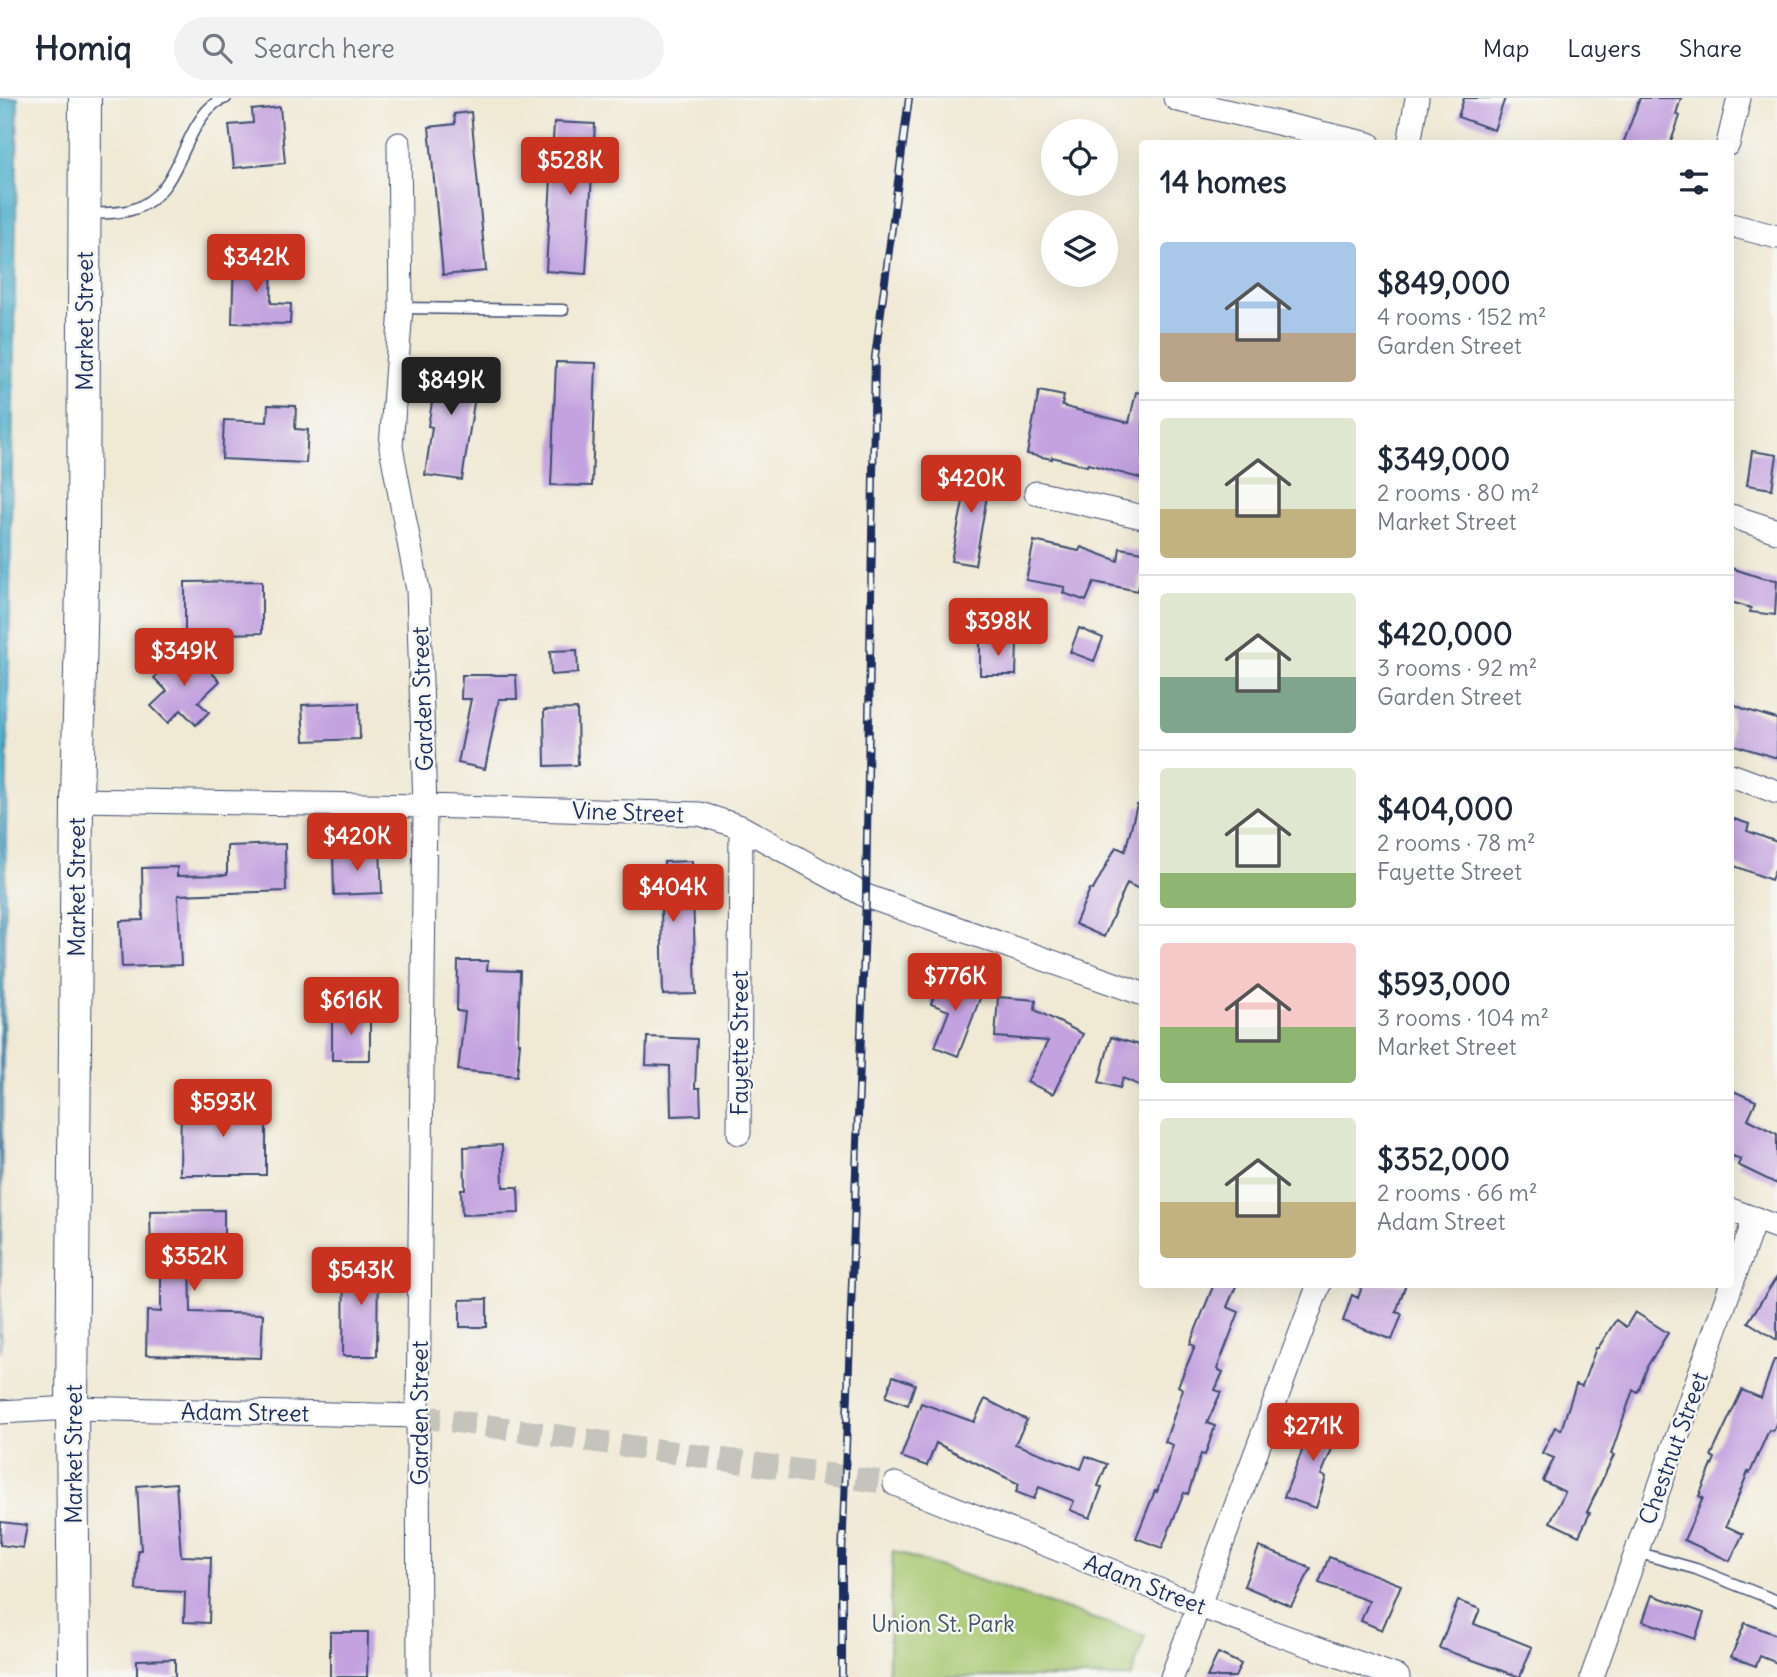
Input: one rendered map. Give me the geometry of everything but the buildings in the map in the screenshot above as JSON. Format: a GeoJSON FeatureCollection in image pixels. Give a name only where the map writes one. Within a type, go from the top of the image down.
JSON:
{"type":"FeatureCollection","features":[{"type":"Feature","properties":{"kind":"street","name":"Market Street"},"geometry":{"type":"LineString","coordinates":[[75,1677],[72,1408],[77,800],[83,543],[85,98]]}},
{"type":"Feature","properties":{"kind":"street"},"geometry":{"type":"LineString","coordinates":[[1175,98],[1352,140]]}},
{"type":"Feature","properties":{"kind":"street"},"geometry":{"type":"LineString","coordinates":[[1410,140],[1417,98]]}},
{"type":"Feature","properties":{"kind":"street"},"geometry":{"type":"LineString","coordinates":[[1729,140],[1739,98]]}},
{"type":"Feature","properties":{"kind":"street","name":"Garden Street"},"geometry":{"type":"LineString","coordinates":[[399,144],[401,308],[391,447],[418,590],[425,806],[418,1416],[419,1677]]}},
{"type":"Feature","properties":{"kind":"street"},"geometry":{"type":"LineString","coordinates":[[1734,226],[1777,237]]}},
{"type":"Feature","properties":{"kind":"street"},"geometry":{"type":"LineString","coordinates":[[1036,493],[1139,516]]}},
{"type":"Feature","properties":{"kind":"street"},"geometry":{"type":"LineString","coordinates":[[1734,517],[1777,531]]}},
{"type":"Feature","properties":{"kind":"street"},"geometry":{"type":"LineString","coordinates":[[1734,776],[1777,792]]}},
{"type":"Feature","properties":{"kind":"street","name":"Vine Street"},"geometry":{"type":"LineString","coordinates":[[77,800],[700,814],[741,827],[866,896],[1139,994]]}},
{"type":"Feature","properties":{"kind":"street","name":"Fayette Street"},"geometry":{"type":"LineString","coordinates":[[739,1133],[741,827]]}},
{"type":"Feature","properties":{"kind":"street"},"geometry":{"type":"LineString","coordinates":[[1734,1211],[1777,1227]]}},
{"type":"Feature","properties":{"kind":"street","name":"Chestnut Street"},"geometry":{"type":"LineString","coordinates":[[1734,1277],[1755,1218]]}},
{"type":"Feature","properties":{"kind":"street"},"geometry":{"type":"LineString","coordinates":[[1172,1677],[1318,1288]]}},
{"type":"Feature","properties":{"kind":"street","name":"Chestnut Street"},"geometry":{"type":"LineString","coordinates":[[1592,1677],[1730,1288]]}},
{"type":"Feature","properties":{"kind":"street","name":"Adam Street"},"geometry":{"type":"LineString","coordinates":[[0,1412],[72,1408],[418,1416]]}},
{"type":"Feature","properties":{"kind":"street","name":"Adam Street"},"geometry":{"type":"LineString","coordinates":[[895,1484],[1199,1605],[1386,1675]]}},
{"type":"Feature","properties":{"kind":"lane"},"geometry":{"type":"LineString","coordinates":[[85,214],[130,210],[157,196],[168,182],[189,137],[203,116],[212,105],[226,98]]}},
{"type":"Feature","properties":{"kind":"lane"},"geometry":{"type":"LineString","coordinates":[[401,308],[563,310]]}},
{"type":"Feature","properties":{"kind":"lane"},"geometry":{"type":"LineString","coordinates":[[1636,1552],[1696,1569],[1777,1601]]}},
{"type":"Feature","properties":{"kind":"green space","name":"Union St. Park"},"geometry":{"type":"Polygon","coordinates":[[[893,1551],[1145,1636],[1131,1677],[888,1677],[893,1551]]]}},
{"type":"Feature","properties":{"kind":"water"},"geometry":{"type":"Polygon","coordinates":[[[0,98],[18,98],[0,1352],[0,98]]]}},
{"type":"Feature","properties":{"kind":"tunnel"},"geometry":{"type":"LineString","coordinates":[[418,1416],[895,1484]]}},
{"type":"Feature","properties":{"kind":"railway"},"geometry":{"type":"LineString","coordinates":[[842,1677],[842,1557],[866,896],[875,357],[909,98]]}}]}
